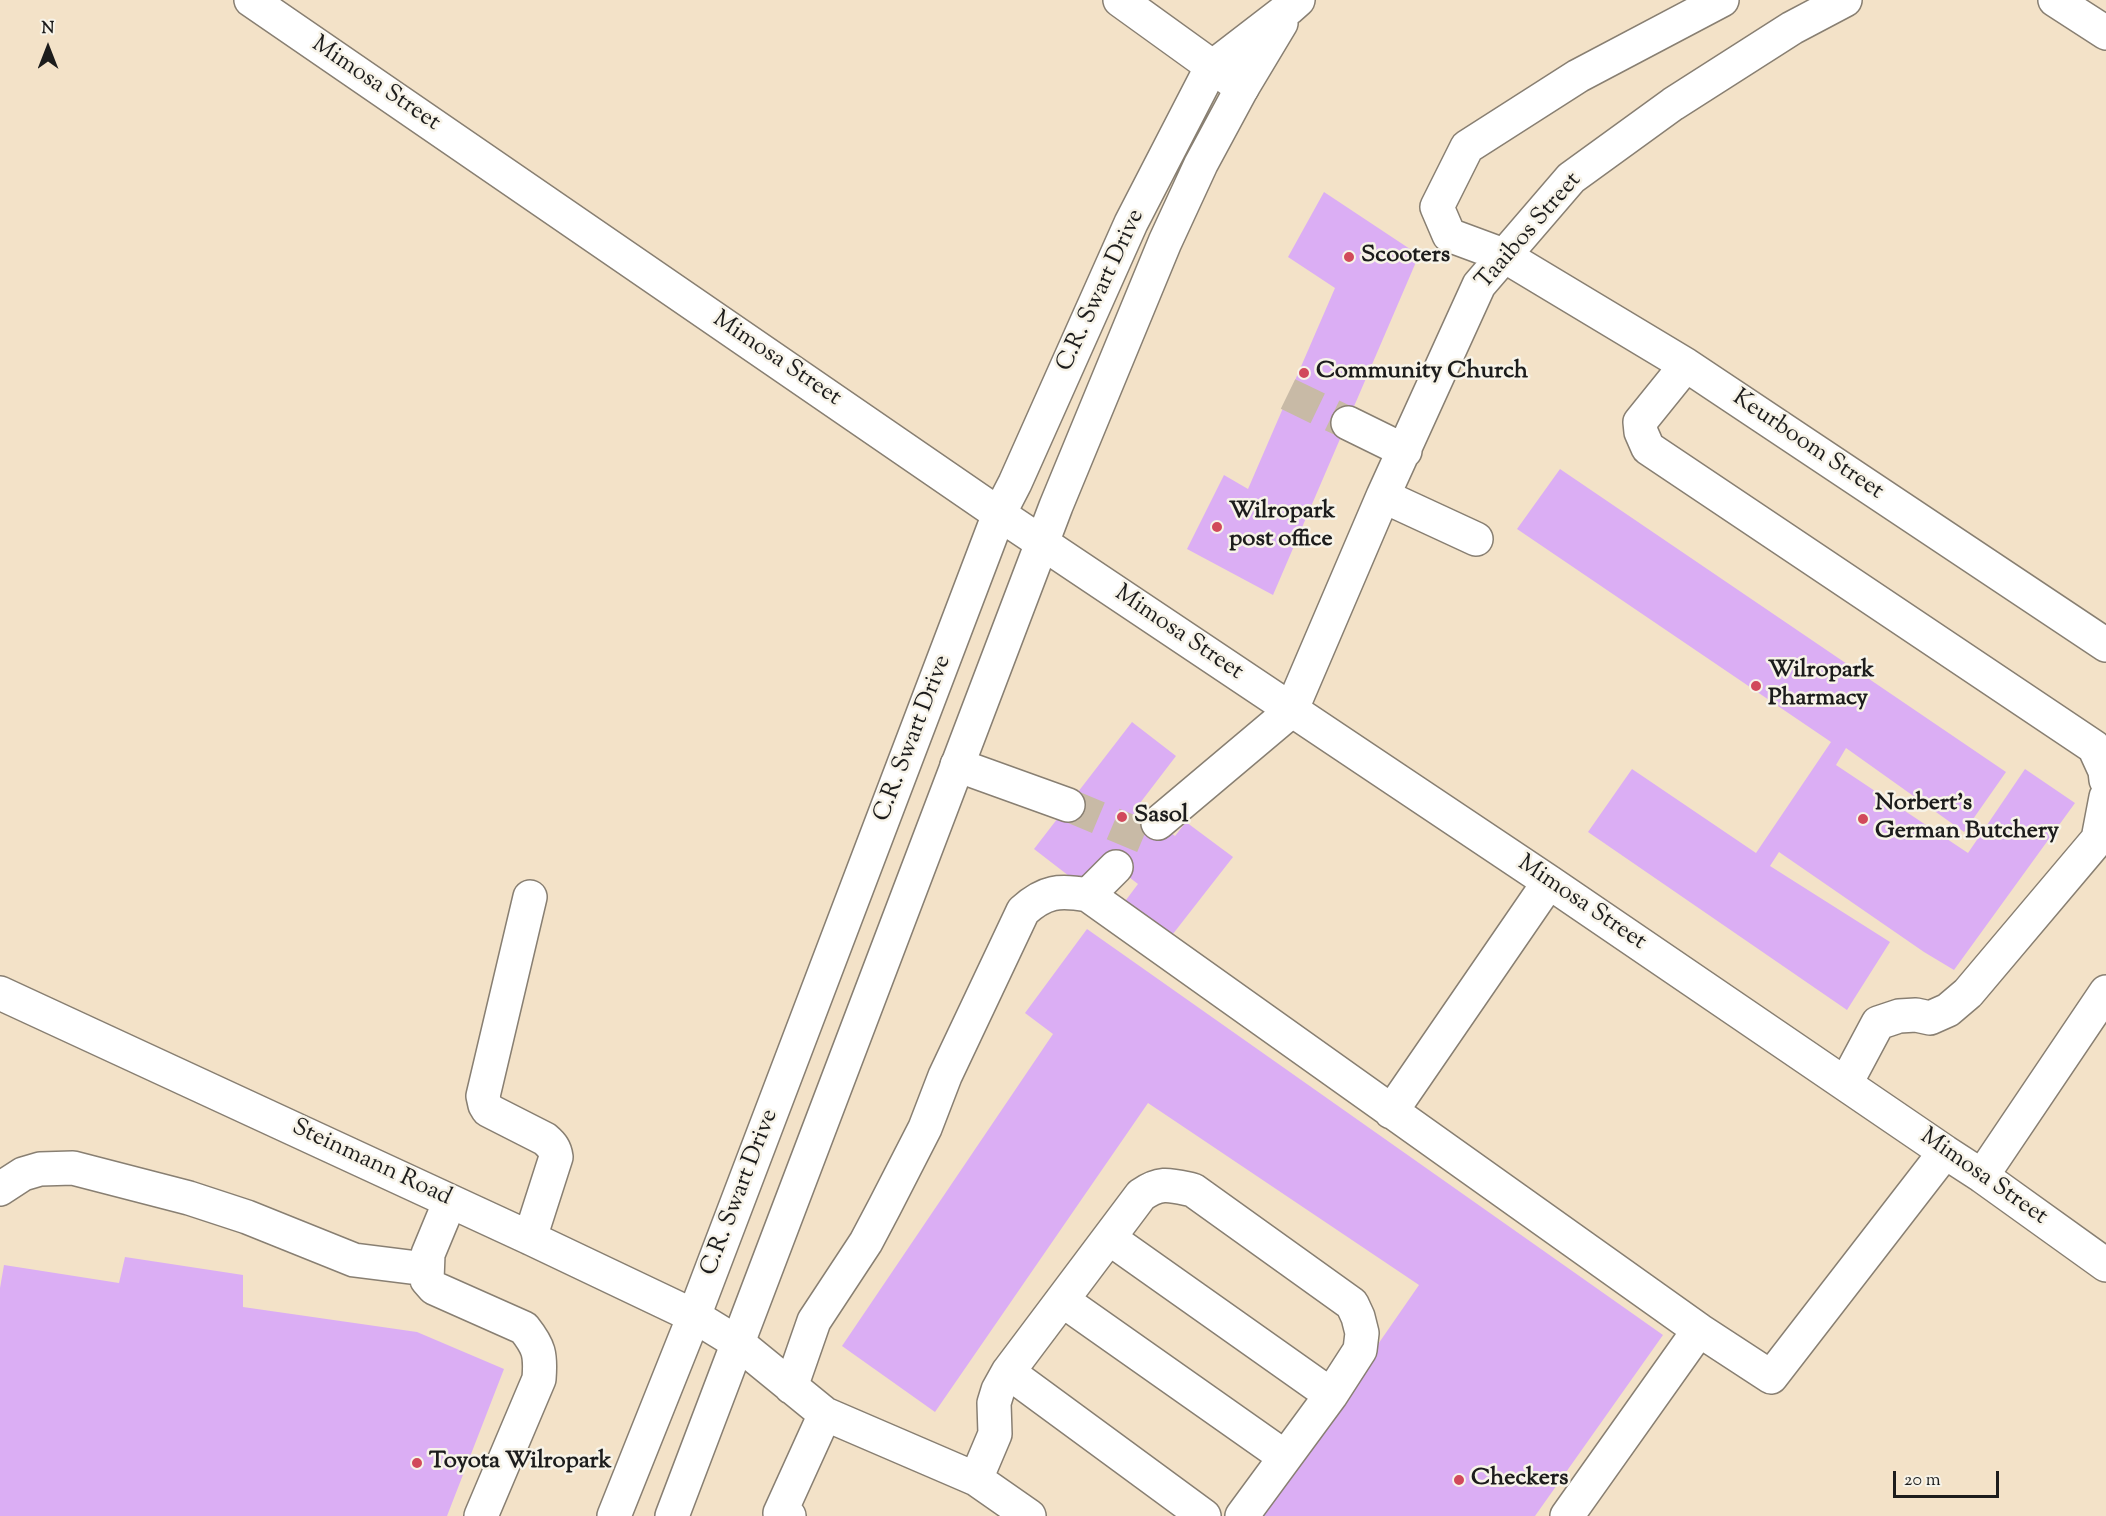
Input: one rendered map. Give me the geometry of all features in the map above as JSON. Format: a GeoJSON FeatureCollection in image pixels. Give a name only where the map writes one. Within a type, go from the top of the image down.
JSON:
{"type":"FeatureCollection","features":[{"type":"Feature","properties":{"kind":"street","name":"Mimosa Street"},"geometry":{"type":"LineString","coordinates":[[251,0],[999,514],[1846,1083],[1982,1176],[2106,1265]]}},
{"type":"Feature","properties":{"kind":"street"},"geometry":{"type":"LineString","coordinates":[[1120,0],[1211,68],[1242,88]]}},
{"type":"Feature","properties":{"kind":"street","name":"Keurboom Street"},"geometry":{"type":"LineString","coordinates":[[1722,0],[1578,76],[1467,147],[1437,207],[1449,235],[1503,255],[1686,365],[2106,645]]}},
{"type":"Feature","properties":{"kind":"street","name":"Taaibos Street"},"geometry":{"type":"LineString","coordinates":[[1291,711],[1383,496],[1479,285],[1571,178],[1673,104],[1792,28],[1845,0]]}},
{"type":"Feature","properties":{"kind":"street"},"geometry":{"type":"LineString","coordinates":[[2055,0],[2106,33]]}},
{"type":"Feature","properties":{"kind":"street","name":"C.R. Swart Drive"},"geometry":{"type":"LineString","coordinates":[[614,1516],[694,1316],[999,514],[1131,223],[1211,68],[1293,4]]}},
{"type":"Feature","properties":{"kind":"street","name":"C.R. Swart Drive"},"geometry":{"type":"LineString","coordinates":[[672,1516],[1042,542],[1165,242],[1201,164],[1242,88],[1293,4]]}},
{"type":"Feature","properties":{"kind":"street"},"geometry":{"type":"LineString","coordinates":[[1686,365],[1640,422],[1641,432],[1648,448],[2100,737],[2106,780]]}},
{"type":"Feature","properties":{"kind":"street"},"geometry":{"type":"LineString","coordinates":[[1348,423],[1405,451]]}},
{"type":"Feature","properties":{"kind":"street"},"geometry":{"type":"LineString","coordinates":[[1383,496],[1476,539]]}},
{"type":"Feature","properties":{"kind":"street"},"geometry":{"type":"LineString","coordinates":[[1158,824],[1291,711]]}},
{"type":"Feature","properties":{"kind":"street"},"geometry":{"type":"LineString","coordinates":[[957,765],[1068,805]]}},
{"type":"Feature","properties":{"kind":"street"},"geometry":{"type":"LineString","coordinates":[[1846,1083],[1878,1023],[1899,1016],[1916,1015],[1930,1018],[1948,1010],[1968,993],[2098,839],[2106,797]]}},
{"type":"Feature","properties":{"kind":"street"},"geometry":{"type":"LineString","coordinates":[[1088,895],[1116,867]]}},
{"type":"Feature","properties":{"kind":"street"},"geometry":{"type":"LineString","coordinates":[[1391,1112],[1549,882]]}},
{"type":"Feature","properties":{"kind":"street"},"geometry":{"type":"LineString","coordinates":[[791,1388],[814,1321],[866,1242],[925,1128],[945,1076],[1023,911],[1037,898],[1058,893],[1088,895],[1699,1330],[1771,1377],[1944,1152]]}},
{"type":"Feature","properties":{"kind":"street"},"geometry":{"type":"LineString","coordinates":[[530,897],[483,1096],[488,1110],[545,1139],[552,1144],[555,1150],[556,1158],[530,1238]]}},
{"type":"Feature","properties":{"kind":"street"},"geometry":{"type":"LineString","coordinates":[[1982,1176],[2106,992]]}},
{"type":"Feature","properties":{"kind":"street","name":"Steinmann Road"},"geometry":{"type":"LineString","coordinates":[[0,993],[694,1316],[738,1343],[825,1414],[976,1479],[1029,1516]]}},
{"type":"Feature","properties":{"kind":"street"},"geometry":{"type":"LineString","coordinates":[[0,1189],[23,1174],[40,1169],[73,1168],[189,1198],[354,1260],[426,1269]]}},
{"type":"Feature","properties":{"kind":"street"},"geometry":{"type":"LineString","coordinates":[[976,1479],[995,1434],[994,1403],[1008,1372],[1141,1195],[1152,1188],[1167,1184],[1193,1190],[1352,1304],[1362,1333],[1360,1350],[1331,1395],[1242,1516]]}},
{"type":"Feature","properties":{"kind":"street"},"geometry":{"type":"LineString","coordinates":[[450,1201],[428,1254],[427,1280],[434,1288],[524,1328],[534,1341],[541,1356],[539,1379],[481,1516]]}},
{"type":"Feature","properties":{"kind":"street"},"geometry":{"type":"LineString","coordinates":[[1109,1238],[1331,1395]]}},
{"type":"Feature","properties":{"kind":"street"},"geometry":{"type":"LineString","coordinates":[[1062,1300],[1285,1457]]}},
{"type":"Feature","properties":{"kind":"street"},"geometry":{"type":"LineString","coordinates":[[1567,1516],[1699,1330]]}},
{"type":"Feature","properties":{"kind":"street"},"geometry":{"type":"LineString","coordinates":[[1008,1372],[1204,1516]]}},
{"type":"Feature","properties":{"kind":"street"},"geometry":{"type":"LineString","coordinates":[[783,1515],[825,1414]]}},
{"type":"Feature","properties":{"kind":"building"},"geometry":{"type":"Polygon","coordinates":[[[1324,192],[1419,255],[1273,595],[1187,549],[1224,475],[1248,489],[1335,288],[1288,257],[1324,192]]]}},
{"type":"Feature","properties":{"kind":"building"},"geometry":{"type":"Polygon","coordinates":[[[1560,469],[2006,772],[1964,832],[1846,748],[1836,765],[1968,853],[2025,769],[2075,803],[1954,970],[1924,952],[1779,852],[1770,866],[1890,942],[1847,1010],[1588,832],[1632,769],[1756,853],[1831,742],[1517,529],[1560,469]]]}},
{"type":"Feature","properties":{"kind":"building"},"geometry":{"type":"Polygon","coordinates":[[[1132,722],[1176,756],[1137,807],[1175,836],[1186,822],[1233,857],[1169,939],[1123,904],[1138,884],[1104,858],[1082,886],[1034,849],[1132,722]]]}},
{"type":"Feature","properties":{"kind":"building"},"geometry":{"type":"Polygon","coordinates":[[[1087,929],[1663,1335],[1535,1516],[1259,1516],[1419,1285],[1148,1103],[935,1412],[842,1346],[1053,1034],[1025,1013],[1087,929]]]}},
{"type":"Feature","properties":{"kind":"building"},"geometry":{"type":"Polygon","coordinates":[[[125,1257],[243,1275],[243,1307],[417,1332],[504,1369],[447,1516],[0,1516],[0,1288],[4,1265],[119,1283],[125,1257]]]}},
{"type":"Feature","properties":{"kind":"tunnel"},"geometry":{"type":"LineString","coordinates":[[1288,394],[1348,423]]}},
{"type":"Feature","properties":{"kind":"tunnel"},"geometry":{"type":"LineString","coordinates":[[1068,805],[1144,837]]}},
{"type":"Feature","properties":{"kind":"place","name":"Scooters"},"geometry":{"type":"Point","coordinates":[1349,257]}},
{"type":"Feature","properties":{"kind":"place","name":"Community Church"},"geometry":{"type":"Point","coordinates":[1304,373]}},
{"type":"Feature","properties":{"kind":"place","name":"Wilropark post office"},"geometry":{"type":"Point","coordinates":[1217,527]}},
{"type":"Feature","properties":{"kind":"place","name":"Wilropark Pharmacy"},"geometry":{"type":"Point","coordinates":[1756,686]}},
{"type":"Feature","properties":{"kind":"place","name":"Sasol"},"geometry":{"type":"Point","coordinates":[1122,817]}},
{"type":"Feature","properties":{"kind":"place","name":"Norbert's German Butchery"},"geometry":{"type":"Point","coordinates":[1863,819]}},
{"type":"Feature","properties":{"kind":"place","name":"Toyota Wilropark"},"geometry":{"type":"Point","coordinates":[417,1463]}},
{"type":"Feature","properties":{"kind":"place","name":"Checkers"},"geometry":{"type":"Point","coordinates":[1459,1480]}}]}
